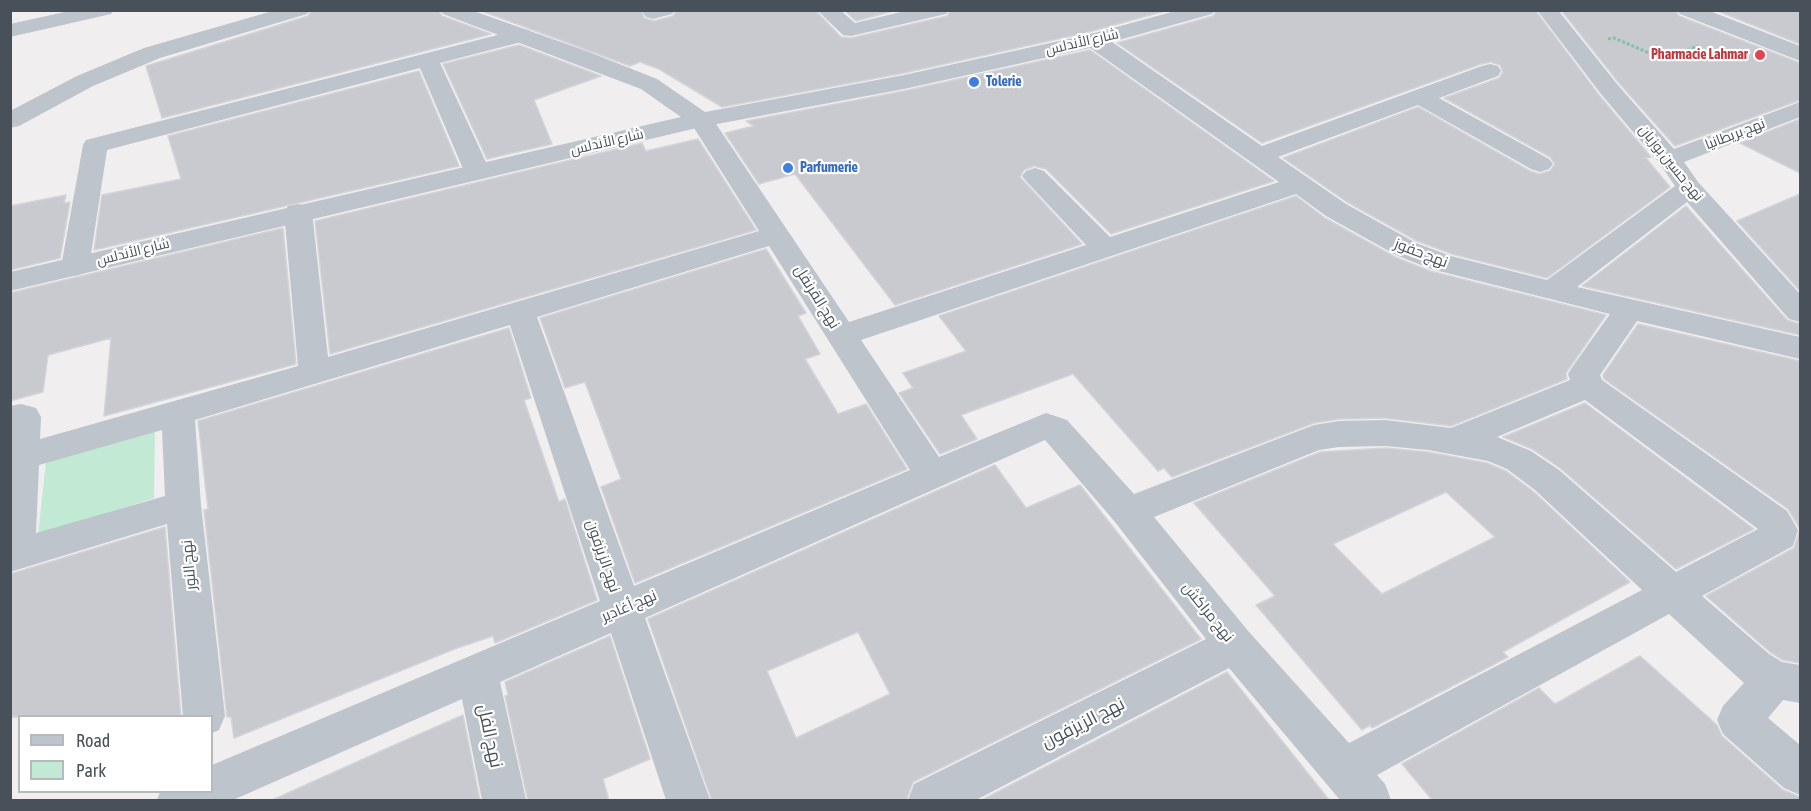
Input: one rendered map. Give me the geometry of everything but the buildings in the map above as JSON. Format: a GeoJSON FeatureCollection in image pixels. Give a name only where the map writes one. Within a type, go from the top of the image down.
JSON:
{"type":"FeatureCollection","features":[{"type":"Feature","properties":{"kind":"street"},"geometry":{"type":"LineString","coordinates":[[10,31],[54,16],[104,10]]}},
{"type":"Feature","properties":{"kind":"street"},"geometry":{"type":"LineString","coordinates":[[10,121],[85,81],[153,53],[300,10]]}},
{"type":"Feature","properties":{"kind":"street"},"geometry":{"type":"LineString","coordinates":[[450,10],[649,84],[701,120]]}},
{"type":"Feature","properties":{"kind":"street"},"geometry":{"type":"LineString","coordinates":[[827,10],[851,30],[939,10]]}},
{"type":"Feature","properties":{"kind":"street","name":"نهج حسين بوزيان"},"geometry":{"type":"LineString","coordinates":[[1546,10],[1670,159],[1689,188],[1800,312]]}},
{"type":"Feature","properties":{"kind":"street"},"geometry":{"type":"LineString","coordinates":[[1688,10],[1800,54]]}},
{"type":"Feature","properties":{"kind":"street","name":"شارع الأندلس"},"geometry":{"type":"LineString","coordinates":[[10,282],[298,212],[701,120],[904,81],[1094,40],[1192,12]]}},
{"type":"Feature","properties":{"kind":"street"},"geometry":{"type":"LineString","coordinates":[[75,267],[95,145],[521,35]]}},
{"type":"Feature","properties":{"kind":"street","name":"نهج حفوز"},"geometry":{"type":"LineString","coordinates":[[1094,40],[1352,221],[1406,249],[1441,263],[1521,284],[1800,348]]}},
{"type":"Feature","properties":{"kind":"street"},"geometry":{"type":"LineString","coordinates":[[428,60],[477,171]]}},
{"type":"Feature","properties":{"kind":"street"},"geometry":{"type":"LineString","coordinates":[[1258,156],[1490,71]]}},
{"type":"Feature","properties":{"kind":"street"},"geometry":{"type":"LineString","coordinates":[[1420,97],[1540,164]]}},
{"type":"Feature","properties":{"kind":"street","name":"نهج بريطانيا"},"geometry":{"type":"LineString","coordinates":[[1670,159],[1800,109]]}},
{"type":"Feature","properties":{"kind":"street","name":"نهج القرنفل"},"geometry":{"type":"LineString","coordinates":[[701,120],[932,475]]}},
{"type":"Feature","properties":{"kind":"street"},"geometry":{"type":"LineString","coordinates":[[1035,176],[1105,248]]}},
{"type":"Feature","properties":{"kind":"street"},"geometry":{"type":"LineString","coordinates":[[842,336],[1300,184]]}},
{"type":"Feature","properties":{"kind":"street"},"geometry":{"type":"LineString","coordinates":[[1554,290],[1689,188]]}},
{"type":"Feature","properties":{"kind":"street"},"geometry":{"type":"LineString","coordinates":[[298,212],[314,371]]}},
{"type":"Feature","properties":{"kind":"street"},"geometry":{"type":"LineString","coordinates":[[21,456],[178,413],[777,235]]}},
{"type":"Feature","properties":{"kind":"street"},"geometry":{"type":"LineString","coordinates":[[1343,770],[1672,591],[1780,535],[1780,530],[1774,521],[1588,386],[1584,374],[1630,309]]}},
{"type":"Feature","properties":{"kind":"street","name":"نهج الزيزفون"},"geometry":{"type":"LineString","coordinates":[[520,310],[688,801]]}},
{"type":"Feature","properties":{"kind":"street"},"geometry":{"type":"LineString","coordinates":[[1454,441],[1588,386]]}},
{"type":"Feature","properties":{"kind":"street","name":"نهج النور"},"geometry":{"type":"LineString","coordinates":[[178,413],[183,505],[204,715]]}},
{"type":"Feature","properties":{"kind":"street"},"geometry":{"type":"LineString","coordinates":[[10,418],[24,417],[13,555],[183,505]]}},
{"type":"Feature","properties":{"kind":"street","name":"نهج أغادير"},"geometry":{"type":"LineString","coordinates":[[213,787],[1046,426]]}},
{"type":"Feature","properties":{"kind":"street","name":"نهج مراكش"},"geometry":{"type":"LineString","coordinates":[[1046,426],[1053,427],[1128,512],[1236,645],[1369,801]]}},
{"type":"Feature","properties":{"kind":"street"},"geometry":{"type":"LineString","coordinates":[[1128,512],[1314,438],[1339,434],[1385,433],[1454,441],[1494,449],[1533,469],[1672,591],[1754,667],[1788,682],[1738,720],[1800,773]]}},
{"type":"Feature","properties":{"kind":"street","name":"نهج الزيزفون"},"geometry":{"type":"LineString","coordinates":[[930,801],[1236,645]]}},
{"type":"Feature","properties":{"kind":"street","name":"نهج الفل"},"geometry":{"type":"LineString","coordinates":[[477,672],[504,801]]}},
{"type":"Feature","properties":{"kind":"street"},"geometry":{"type":"LineString","coordinates":[[179,801],[198,793]]}},
{"type":"Feature","properties":{"kind":"path"},"geometry":{"type":"LineString","coordinates":[[1574,45],[1614,38],[1661,58],[1743,32]]}},
{"type":"Feature","properties":{"kind":"green space"},"geometry":{"type":"Polygon","coordinates":[[[155,429],[154,498],[38,535],[46,462],[155,429]]]}},
{"type":"Feature","properties":{"kind":"place","name":"Pharmacie Lahmar"},"geometry":{"type":"Point","coordinates":[1760,55]}},
{"type":"Feature","properties":{"kind":"place","name":"Tolerie"},"geometry":{"type":"Point","coordinates":[974,82]}},
{"type":"Feature","properties":{"kind":"place","name":"Parfumerie"},"geometry":{"type":"Point","coordinates":[788,168]}}]}
